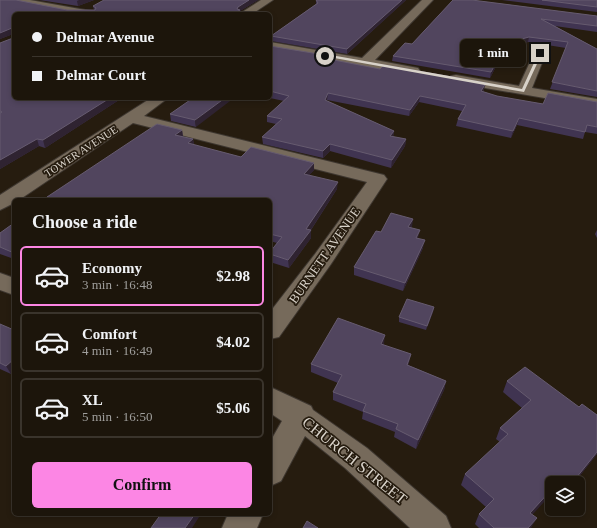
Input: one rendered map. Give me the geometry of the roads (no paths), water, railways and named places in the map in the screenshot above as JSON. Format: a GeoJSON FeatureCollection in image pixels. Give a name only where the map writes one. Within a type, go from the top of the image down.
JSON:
{"type":"FeatureCollection","features":[{"type":"Feature","properties":{"kind":"street"},"geometry":{"type":"LineString","coordinates":[[13,0],[71,12]]}},
{"type":"Feature","properties":{"kind":"street"},"geometry":{"type":"LineString","coordinates":[[247,12],[268,0]]}},
{"type":"Feature","properties":{"kind":"street"},"geometry":{"type":"LineString","coordinates":[[366,63],[428,0]]}},
{"type":"Feature","properties":{"kind":"street"},"geometry":{"type":"LineString","coordinates":[[81,12],[92,10]]}},
{"type":"Feature","properties":{"kind":"street"},"geometry":{"type":"LineString","coordinates":[[272,46],[426,73]]}},
{"type":"Feature","properties":{"kind":"street"},"geometry":{"type":"LineString","coordinates":[[524,90],[540,53]]}},
{"type":"Feature","properties":{"kind":"street"},"geometry":{"type":"LineString","coordinates":[[441,76],[597,103]]}},
{"type":"Feature","properties":{"kind":"street","name":"TOWER AVENUE"},"geometry":{"type":"LineString","coordinates":[[0,204],[158,100]]}},
{"type":"Feature","properties":{"kind":"street","name":"BURNETT AVENUE"},"geometry":{"type":"LineString","coordinates":[[132,118],[378,178],[323,259],[272,327]]}},
{"type":"Feature","properties":{"kind":"street"},"geometry":{"type":"LineString","coordinates":[[0,281],[12,286]]}},
{"type":"Feature","properties":{"kind":"street","name":"CHURCH STREET"},"geometry":{"type":"LineString","coordinates":[[272,400],[322,430],[381,477],[434,528]]}},
{"type":"Feature","properties":{"kind":"street"},"geometry":{"type":"LineString","coordinates":[[272,467],[300,416]]}},
{"type":"Feature","properties":{"kind":"street"},"geometry":{"type":"LineString","coordinates":[[239,528],[245,516]]}}]}
